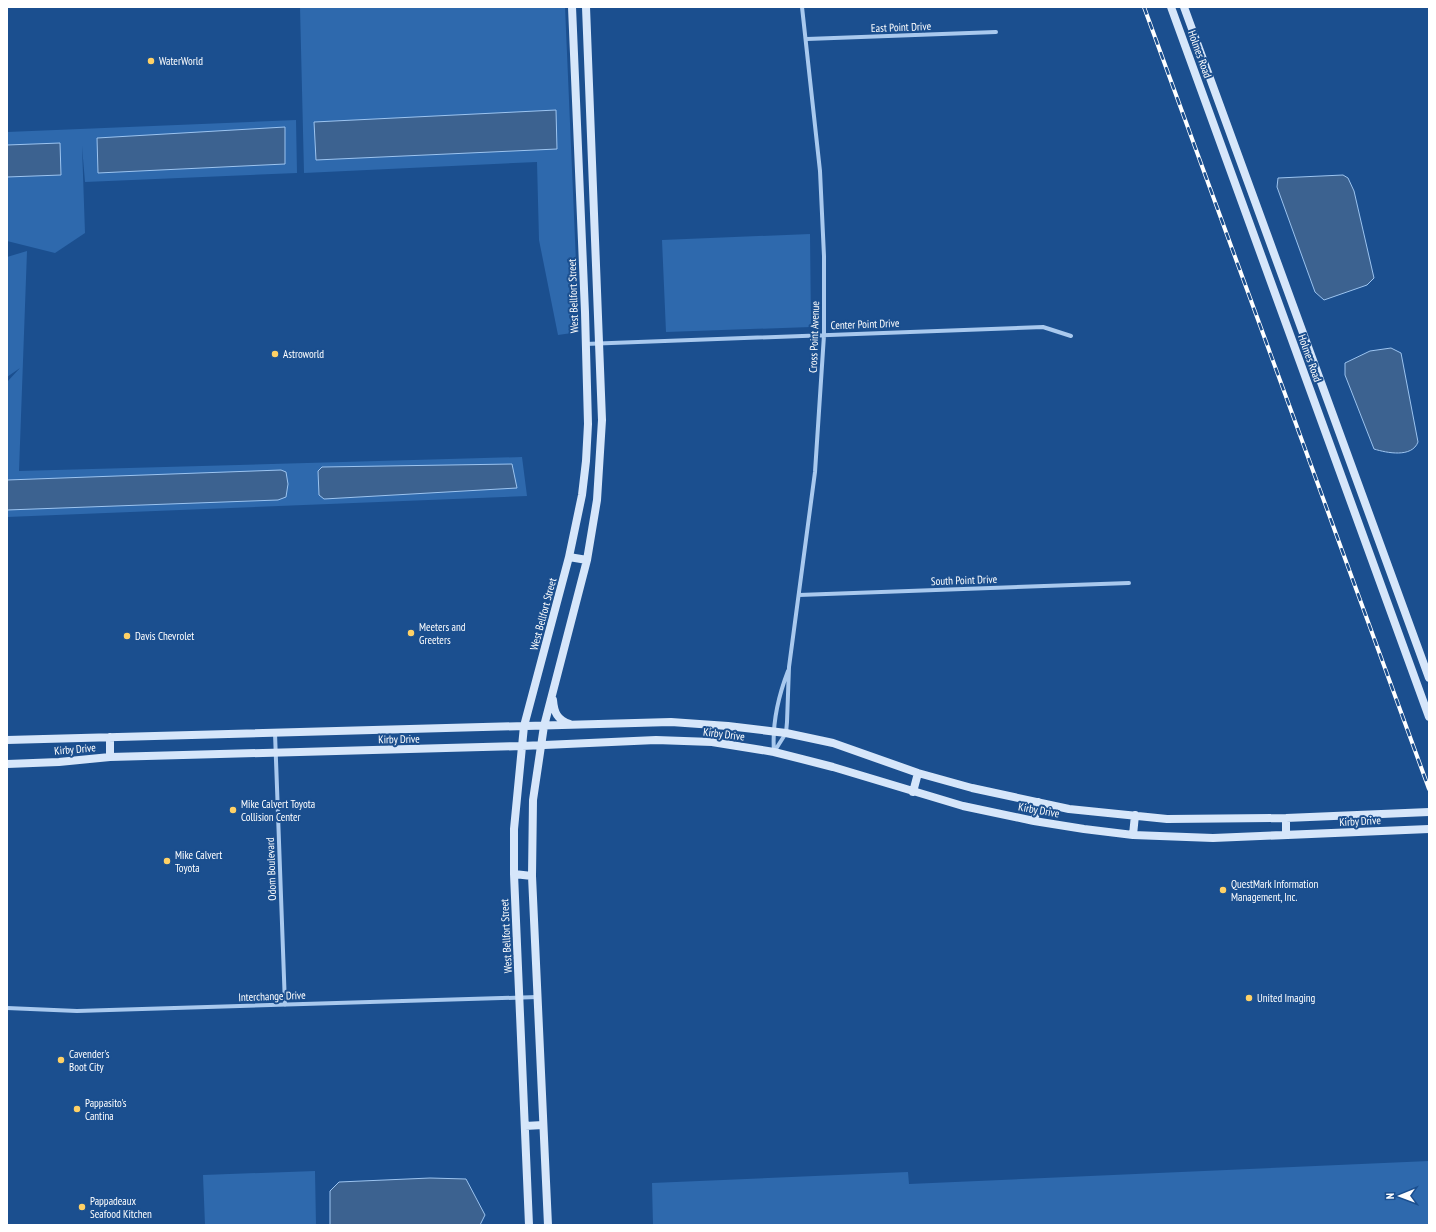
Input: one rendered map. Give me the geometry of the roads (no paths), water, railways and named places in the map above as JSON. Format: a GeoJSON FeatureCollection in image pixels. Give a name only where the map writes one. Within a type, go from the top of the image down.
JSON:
{"type":"FeatureCollection","features":[{"type":"Feature","properties":{"kind":"main road","name":"West Bellfort Street"},"geometry":{"type":"LineString","coordinates":[[529,1225],[514,874],[514,829],[524,726],[569,557],[582,495],[588,424],[572,7]]}},
{"type":"Feature","properties":{"kind":"main road"},"geometry":{"type":"LineString","coordinates":[[548,1225],[532,876],[533,800],[544,726],[587,560],[597,500],[602,420],[586,7]]}},
{"type":"Feature","properties":{"kind":"main road","name":"Holmes Road"},"geometry":{"type":"LineString","coordinates":[[1171,7],[1429,717]]}},
{"type":"Feature","properties":{"kind":"main road","name":"Holmes Road"},"geometry":{"type":"LineString","coordinates":[[1184,7],[1429,678]]}},
{"type":"Feature","properties":{"kind":"main road"},"geometry":{"type":"LineString","coordinates":[[1220,143],[1232,138]]}},
{"type":"Feature","properties":{"kind":"main road"},"geometry":{"type":"LineString","coordinates":[[1295,348],[1307,343]]}},
{"type":"Feature","properties":{"kind":"main road"},"geometry":{"type":"LineString","coordinates":[[569,557],[587,560]]}},
{"type":"Feature","properties":{"kind":"main road"},"geometry":{"type":"LineString","coordinates":[[1401,641],[1414,636]]}},
{"type":"Feature","properties":{"kind":"main road"},"geometry":{"type":"LineString","coordinates":[[552,694],[554,710],[558,716],[564,722],[575,725]]}},
{"type":"Feature","properties":{"kind":"main road","name":"Kirby Drive"},"geometry":{"type":"LineString","coordinates":[[7,740],[672,722],[728,726],[786,734],[833,743],[918,773],[972,788],[1069,809],[1167,819],[1286,818],[1429,812]]}},
{"type":"Feature","properties":{"kind":"main road"},"geometry":{"type":"LineString","coordinates":[[110,737],[110,758]]}},
{"type":"Feature","properties":{"kind":"main road","name":"Kirby Drive"},"geometry":{"type":"LineString","coordinates":[[7,764],[110,758],[522,746],[656,740],[712,742],[774,752],[833,767],[963,806],[1034,821],[1134,835],[1213,838],[1429,829]]}},
{"type":"Feature","properties":{"kind":"main road"},"geometry":{"type":"LineString","coordinates":[[913,792],[918,773]]}},
{"type":"Feature","properties":{"kind":"main road"},"geometry":{"type":"LineString","coordinates":[[1034,821],[1038,802]]}},
{"type":"Feature","properties":{"kind":"main road"},"geometry":{"type":"LineString","coordinates":[[1134,835],[1135,816]]}},
{"type":"Feature","properties":{"kind":"main road"},"geometry":{"type":"LineString","coordinates":[[1286,818],[1286,835]]}},
{"type":"Feature","properties":{"kind":"main road"},"geometry":{"type":"LineString","coordinates":[[514,874],[532,876]]}},
{"type":"Feature","properties":{"kind":"main road"},"geometry":{"type":"LineString","coordinates":[[525,1126],[543,1126]]}},
{"type":"Feature","properties":{"kind":"street","name":"Cross Point Avenue"},"geometry":{"type":"LineString","coordinates":[[786,734],[789,667],[815,472],[824,335],[824,256],[820,171],[802,7]]}},
{"type":"Feature","properties":{"kind":"street","name":"East Point Drive"},"geometry":{"type":"LineString","coordinates":[[806,39],[996,32]]}},
{"type":"Feature","properties":{"kind":"street","name":"Center Point Drive"},"geometry":{"type":"LineString","coordinates":[[585,344],[1043,327],[1071,336]]}},
{"type":"Feature","properties":{"kind":"street","name":"South Point Drive"},"geometry":{"type":"LineString","coordinates":[[799,595],[1129,583]]}},
{"type":"Feature","properties":{"kind":"street","name":"Cross Point Avenue"},"geometry":{"type":"LineString","coordinates":[[774,752],[773,732],[783,684],[789,667]]}},
{"type":"Feature","properties":{"kind":"street","name":"Odom Boulevard"},"geometry":{"type":"LineString","coordinates":[[275,732],[285,1005]]}},
{"type":"Feature","properties":{"kind":"street"},"geometry":{"type":"LineString","coordinates":[[774,752],[786,734]]}},
{"type":"Feature","properties":{"kind":"street","name":"Interchange Drive"},"geometry":{"type":"LineString","coordinates":[[7,1008],[59,1012],[537,997]]}},
{"type":"Feature","properties":{"kind":"railway"},"geometry":{"type":"LineString","coordinates":[[1144,7],[1429,789]]}},
{"type":"Feature","properties":{"kind":"place","name":"WaterWorld"},"geometry":{"type":"Point","coordinates":[151,61]}},
{"type":"Feature","properties":{"kind":"place","name":"Astroworld"},"geometry":{"type":"Point","coordinates":[275,354]}},
{"type":"Feature","properties":{"kind":"place","name":"Meeters and Greeters"},"geometry":{"type":"Point","coordinates":[411,633]}},
{"type":"Feature","properties":{"kind":"place","name":"Davis Chevrolet"},"geometry":{"type":"Point","coordinates":[127,636]}},
{"type":"Feature","properties":{"kind":"place","name":"Mike Calvert Toyota Collision Center"},"geometry":{"type":"Point","coordinates":[233,810]}},
{"type":"Feature","properties":{"kind":"place","name":"Mike Calvert Toyota"},"geometry":{"type":"Point","coordinates":[167,861]}},
{"type":"Feature","properties":{"kind":"place","name":"QuestMark Information Management, Inc."},"geometry":{"type":"Point","coordinates":[1223,890]}},
{"type":"Feature","properties":{"kind":"place","name":"United Imaging"},"geometry":{"type":"Point","coordinates":[1249,998]}},
{"type":"Feature","properties":{"kind":"place","name":"Cavender's Boot City"},"geometry":{"type":"Point","coordinates":[61,1060]}},
{"type":"Feature","properties":{"kind":"place","name":"Pappasito's Cantina"},"geometry":{"type":"Point","coordinates":[77,1109]}},
{"type":"Feature","properties":{"kind":"place","name":"Pappadeaux Seafood Kitchen"},"geometry":{"type":"Point","coordinates":[82,1207]}}]}
